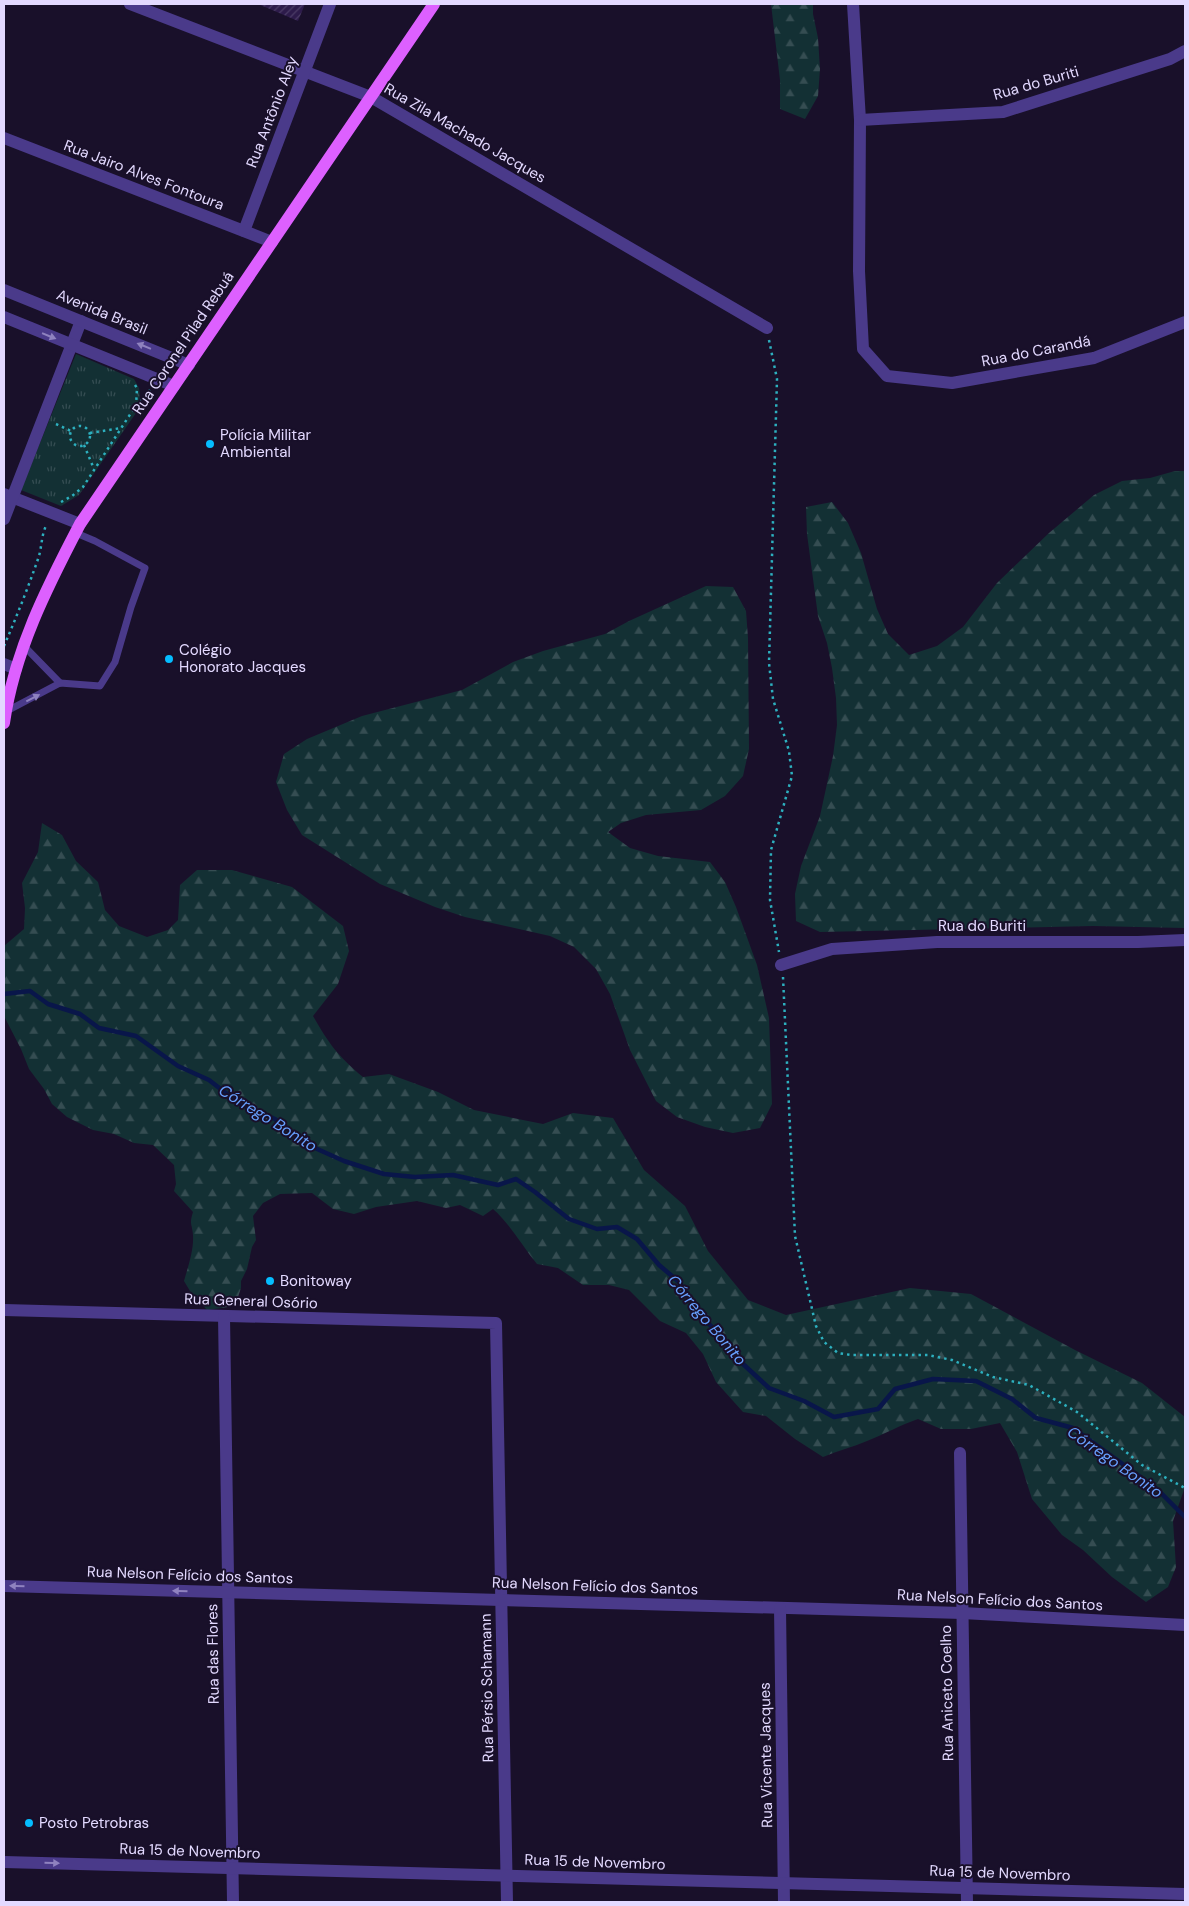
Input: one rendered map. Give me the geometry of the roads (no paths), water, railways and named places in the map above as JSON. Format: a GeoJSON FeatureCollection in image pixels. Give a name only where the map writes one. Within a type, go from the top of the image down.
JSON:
{"type":"FeatureCollection","features":[{"type":"Feature","properties":{"kind":"main road","name":"Rua Coronel Pilad Rebuá"},"geometry":{"type":"LineString","coordinates":[[5,717],[10,667],[24,646],[48,586],[78,528],[434,4]]}},
{"type":"Feature","properties":{"kind":"street","name":"Rua Zila Machado Jacques"},"geometry":{"type":"LineString","coordinates":[[130,4],[371,97],[767,328]]}},
{"type":"Feature","properties":{"kind":"street","name":"Rua Antônio Aley"},"geometry":{"type":"LineString","coordinates":[[244,231],[330,4]]}},
{"type":"Feature","properties":{"kind":"street"},"geometry":{"type":"LineString","coordinates":[[853,4],[860,120]]}},
{"type":"Feature","properties":{"kind":"street","name":"Rua do Buriti"},"geometry":{"type":"LineString","coordinates":[[860,120],[1002,112],[1170,59],[1185,52]]}},
{"type":"Feature","properties":{"kind":"street","name":"Rua do Carandá"},"geometry":{"type":"LineString","coordinates":[[860,120],[859,271],[863,350],[887,376],[952,383],[1094,358],[1185,322]]}},
{"type":"Feature","properties":{"kind":"street","name":"Rua Jairo Alves Fontoura"},"geometry":{"type":"LineString","coordinates":[[4,138],[272,242]]}},
{"type":"Feature","properties":{"kind":"street","name":"Avenida Brasil"},"geometry":{"type":"LineString","coordinates":[[4,290],[189,365]]}},
{"type":"Feature","properties":{"kind":"street"},"geometry":{"type":"LineString","coordinates":[[4,318],[174,386]]}},
{"type":"Feature","properties":{"kind":"street"},"geometry":{"type":"LineString","coordinates":[[4,519],[8,496],[82,321]]}},
{"type":"Feature","properties":{"kind":"street"},"geometry":{"type":"LineString","coordinates":[[8,496],[78,528]]}},
{"type":"Feature","properties":{"kind":"street","name":"Rua do Buriti"},"geometry":{"type":"LineString","coordinates":[[781,965],[832,949],[937,942],[1138,942],[1185,940]]}},
{"type":"Feature","properties":{"kind":"street","name":"Rua General Osório"},"geometry":{"type":"LineString","coordinates":[[4,1310],[496,1323]]}},
{"type":"Feature","properties":{"kind":"street","name":"Rua das Flores"},"geometry":{"type":"LineString","coordinates":[[224,1316],[234,1902]]}},
{"type":"Feature","properties":{"kind":"street","name":"Rua Pérsio Schamann"},"geometry":{"type":"LineString","coordinates":[[496,1323],[507,1902]]}},
{"type":"Feature","properties":{"kind":"street","name":"Rua Aniceto Coelho"},"geometry":{"type":"LineString","coordinates":[[960,1453],[967,1902]]}},
{"type":"Feature","properties":{"kind":"street","name":"Rua Nelson Felício dos Santos"},"geometry":{"type":"LineString","coordinates":[[4,1586],[962,1613],[1185,1625]]}},
{"type":"Feature","properties":{"kind":"street","name":"Rua Vicente Jacques"},"geometry":{"type":"LineString","coordinates":[[780,1608],[784,1902]]}},
{"type":"Feature","properties":{"kind":"street","name":"Rua 15 de Novembro"},"geometry":{"type":"LineString","coordinates":[[4,1862],[1185,1894]]}},
{"type":"Feature","properties":{"kind":"lane"},"geometry":{"type":"LineString","coordinates":[[5,717],[60,684],[100,686],[115,662],[145,568],[95,541],[78,528]]}},
{"type":"Feature","properties":{"kind":"lane"},"geometry":{"type":"LineString","coordinates":[[24,646],[60,684]]}},
{"type":"Feature","properties":{"kind":"waterway","name":"Córrego Bonito"},"geometry":{"type":"LineString","coordinates":[[4,994],[30,991],[48,1004],[80,1014],[99,1028],[136,1036],[178,1066],[209,1080],[240,1104],[275,1119],[306,1144],[344,1161],[384,1174],[415,1177],[453,1175],[498,1185],[516,1179],[569,1219],[597,1229],[617,1227],[637,1239],[659,1265],[679,1282],[701,1316],[724,1339],[743,1364],[769,1388],[804,1401],[834,1417],[878,1409],[895,1389],[933,1379],[976,1381],[1012,1399],[1036,1418],[1073,1428],[1157,1489],[1185,1517]]}},
{"type":"Feature","properties":{"kind":"place","name":"Polícia Militar Ambiental"},"geometry":{"type":"Point","coordinates":[210,444]}},
{"type":"Feature","properties":{"kind":"place","name":"Colégio Honorato Jacques"},"geometry":{"type":"Point","coordinates":[169,659]}},
{"type":"Feature","properties":{"kind":"place","name":"Bonitoway"},"geometry":{"type":"Point","coordinates":[270,1281]}},
{"type":"Feature","properties":{"kind":"place","name":"Posto Petrobras"},"geometry":{"type":"Point","coordinates":[29,1823]}}]}
